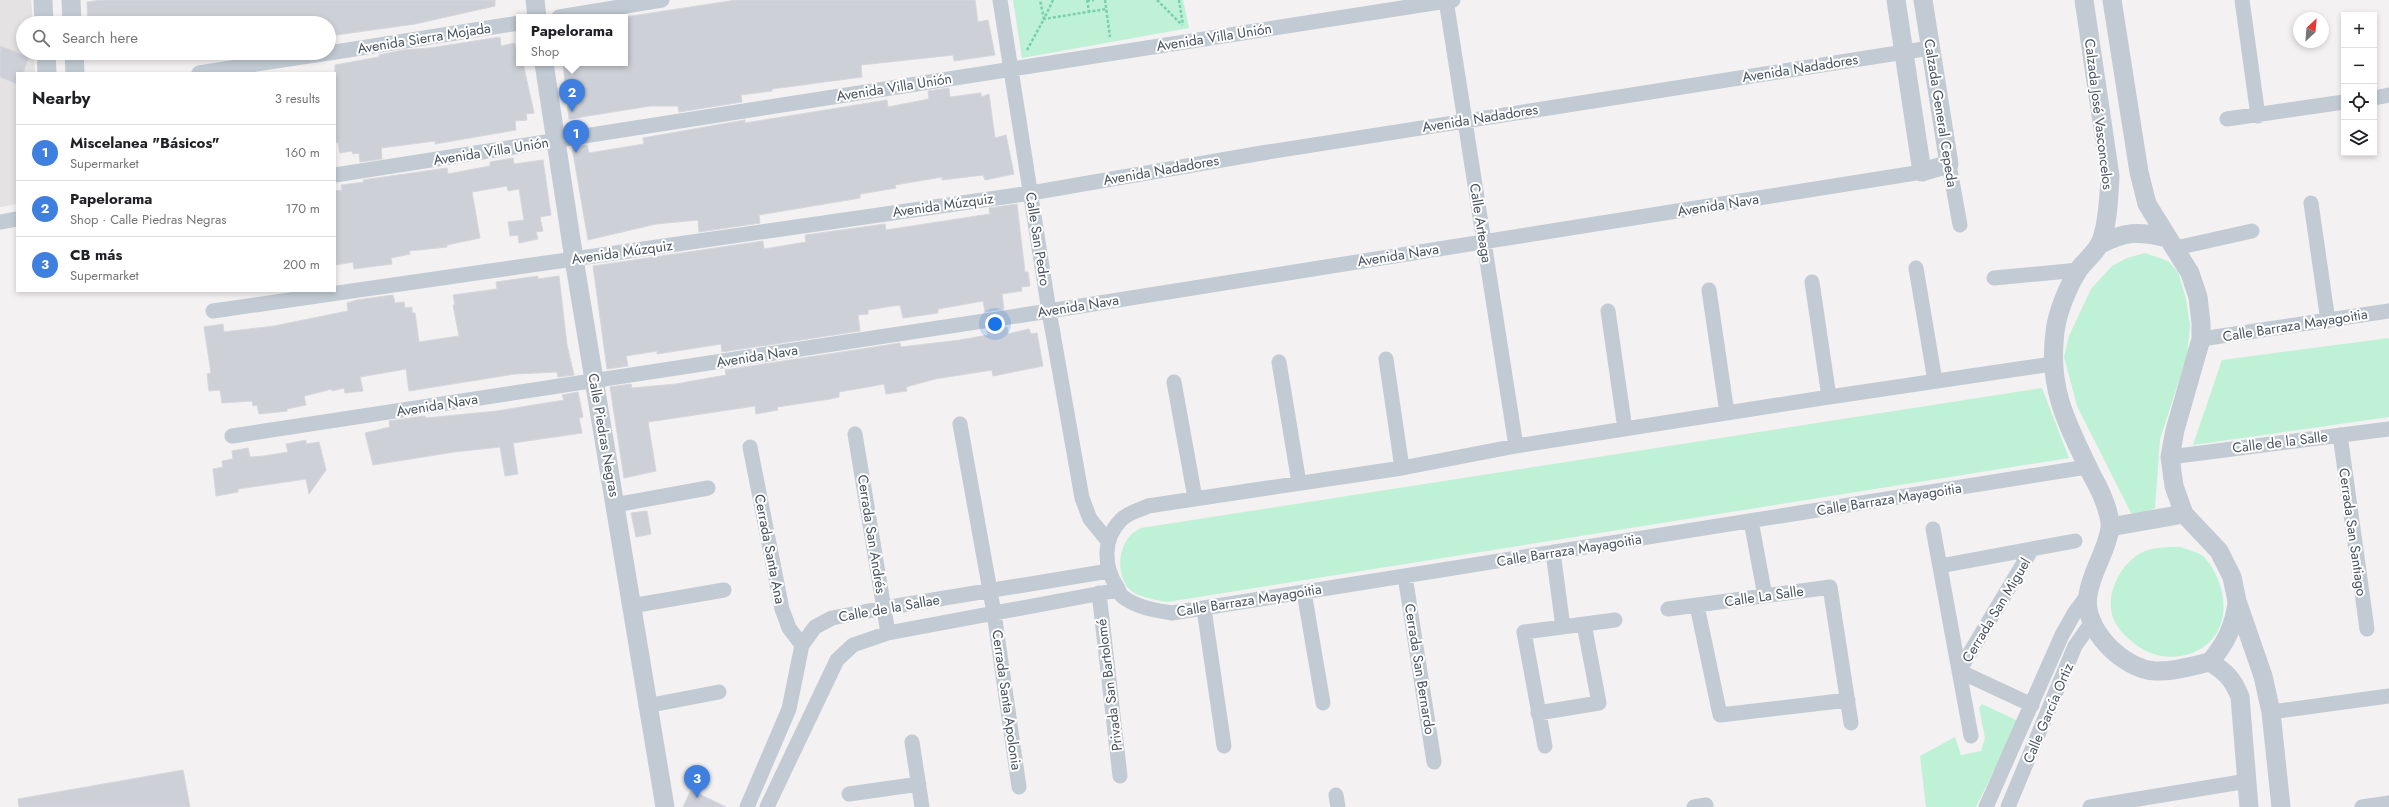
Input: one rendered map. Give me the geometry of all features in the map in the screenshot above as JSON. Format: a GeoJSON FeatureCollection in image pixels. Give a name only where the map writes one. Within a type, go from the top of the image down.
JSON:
{"type":"FeatureCollection","features":[{"type":"Feature","properties":{"kind":"street"},"geometry":{"type":"LineString","coordinates":[[43,0],[44,16]]}},
{"type":"Feature","properties":{"kind":"street"},"geometry":{"type":"LineString","coordinates":[[70,0],[71,16]]}},
{"type":"Feature","properties":{"kind":"street"},"geometry":{"type":"LineString","coordinates":[[535,0],[537,14]]}},
{"type":"Feature","properties":{"kind":"street"},"geometry":{"type":"LineString","coordinates":[[577,14],[662,0]]}},
{"type":"Feature","properties":{"kind":"street","name":"Calle San Pedro"},"geometry":{"type":"LineString","coordinates":[[1000,0],[1049,311],[1082,498],[1090,519],[1108,541]]}},
{"type":"Feature","properties":{"kind":"street","name":"Avenida Villa Unión"},"geometry":{"type":"LineString","coordinates":[[336,174],[556,141],[1448,0]]}},
{"type":"Feature","properties":{"kind":"street","name":"Calle Arteaga"},"geometry":{"type":"LineString","coordinates":[[1448,0],[1465,121],[1516,446]]}},
{"type":"Feature","properties":{"kind":"street","name":"Calzada General Cepeda"},"geometry":{"type":"LineString","coordinates":[[1896,0],[1922,172]]}},
{"type":"Feature","properties":{"kind":"street","name":"Calzada General Cepeda"},"geometry":{"type":"LineString","coordinates":[[1923,0],[1960,225]]}},
{"type":"Feature","properties":{"kind":"street","name":"Calzada José Vasconcelos"},"geometry":{"type":"LineString","coordinates":[[2084,0],[2110,176],[2109,204],[2099,245],[2078,270],[2063,303],[2055,330],[2052,364],[2054,383],[2064,416],[2087,467],[2103,497],[2110,527]]}},
{"type":"Feature","properties":{"kind":"street","name":"Calzada José Vasconcelos"},"geometry":{"type":"LineString","coordinates":[[2112,0],[2139,172],[2147,204],[2190,273],[2198,297],[2201,339],[2175,430],[2170,457],[2174,486],[2184,514],[2218,551],[2232,577],[2237,601],[2264,676],[2271,712],[2281,807]]}},
{"type":"Feature","properties":{"kind":"street"},"geometry":{"type":"LineString","coordinates":[[2242,0],[2258,116]]}},
{"type":"Feature","properties":{"kind":"street","name":"Avenida Sierra Mojada"},"geometry":{"type":"LineString","coordinates":[[336,52],[516,24]]}},
{"type":"Feature","properties":{"kind":"street","name":"Avenida Nadadores"},"geometry":{"type":"LineString","coordinates":[[1031,193],[1262,153],[1930,48]]}},
{"type":"Feature","properties":{"kind":"street"},"geometry":{"type":"LineString","coordinates":[[46,60],[47,72]]}},
{"type":"Feature","properties":{"kind":"street"},"geometry":{"type":"LineString","coordinates":[[74,60],[75,72]]}},
{"type":"Feature","properties":{"kind":"street","name":"Avenida Sierra Mojada"},"geometry":{"type":"LineString","coordinates":[[206,72],[284,60]]}},
{"type":"Feature","properties":{"kind":"street","name":"Calle Piedras Negras"},"geometry":{"type":"LineString","coordinates":[[544,66],[646,706],[665,807]]}},
{"type":"Feature","properties":{"kind":"street"},"geometry":{"type":"LineString","coordinates":[[2377,97],[2389,95]]}},
{"type":"Feature","properties":{"kind":"street"},"geometry":{"type":"LineString","coordinates":[[2227,119],[2258,116],[2341,102]]}},
{"type":"Feature","properties":{"kind":"street"},"geometry":{"type":"LineString","coordinates":[[1922,172],[1949,164]]}},
{"type":"Feature","properties":{"kind":"street","name":"Avenida Nava"},"geometry":{"type":"LineString","coordinates":[[232,436],[1049,311],[1922,172]]}},
{"type":"Feature","properties":{"kind":"street","name":"Avenida Múzquiz"},"geometry":{"type":"LineString","coordinates":[[213,311],[1031,193]]}},
{"type":"Feature","properties":{"kind":"street"},"geometry":{"type":"LineString","coordinates":[[2311,203],[2328,321]]}},
{"type":"Feature","properties":{"kind":"street"},"geometry":{"type":"LineString","coordinates":[[0,222],[16,220]]}},
{"type":"Feature","properties":{"kind":"street"},"geometry":{"type":"LineString","coordinates":[[2099,245],[2116,236],[2132,233],[2172,243],[2252,231]]}},
{"type":"Feature","properties":{"kind":"street"},"geometry":{"type":"LineString","coordinates":[[1916,268],[1935,381]]}},
{"type":"Feature","properties":{"kind":"street"},"geometry":{"type":"LineString","coordinates":[[1994,278],[2078,270]]}},
{"type":"Feature","properties":{"kind":"street"},"geometry":{"type":"LineString","coordinates":[[1812,282],[1829,397]]}},
{"type":"Feature","properties":{"kind":"street"},"geometry":{"type":"LineString","coordinates":[[1709,290],[1727,413]]}},
{"type":"Feature","properties":{"kind":"street"},"geometry":{"type":"LineString","coordinates":[[1608,311],[1625,429]]}},
{"type":"Feature","properties":{"kind":"street","name":"Calle Barraza Mayagoitia"},"geometry":{"type":"LineString","coordinates":[[2201,339],[2389,311]]}},
{"type":"Feature","properties":{"kind":"street"},"geometry":{"type":"LineString","coordinates":[[1386,359],[1402,468]]}},
{"type":"Feature","properties":{"kind":"street"},"geometry":{"type":"LineString","coordinates":[[1279,362],[1299,483]]}},
{"type":"Feature","properties":{"kind":"street","name":"Calle Barraza Mayagoitia"},"geometry":{"type":"LineString","coordinates":[[2052,364],[1516,446],[1402,468],[1148,506],[1122,518],[1108,541],[1106,560],[1109,571],[1122,596],[1143,608],[1172,613],[2087,467]]}},
{"type":"Feature","properties":{"kind":"street"},"geometry":{"type":"LineString","coordinates":[[1174,382],[1195,498]]}},
{"type":"Feature","properties":{"kind":"street","name":"Cerrada Santa Apolonia"},"geometry":{"type":"LineString","coordinates":[[960,424],[994,613],[1019,787]]}},
{"type":"Feature","properties":{"kind":"street","name":"Calle de la Salle"},"geometry":{"type":"LineString","coordinates":[[2170,457],[2389,429]]}},
{"type":"Feature","properties":{"kind":"street","name":"Cerrada San Andrés"},"geometry":{"type":"LineString","coordinates":[[855,434],[888,633]]}},
{"type":"Feature","properties":{"kind":"street","name":"Cerrada San Santiago"},"geometry":{"type":"LineString","coordinates":[[2340,435],[2367,628]]}},
{"type":"Feature","properties":{"kind":"street","name":"Cerrada Santa Ana"},"geometry":{"type":"LineString","coordinates":[[750,447],[782,609],[789,628],[802,645]]}},
{"type":"Feature","properties":{"kind":"street"},"geometry":{"type":"LineString","coordinates":[[615,504],[708,488]]}},
{"type":"Feature","properties":{"kind":"street"},"geometry":{"type":"LineString","coordinates":[[2184,514],[2110,527],[2087,596],[2092,622],[2101,639],[2116,653],[2134,665],[2154,671],[2175,671],[2210,662],[2230,634],[2235,618],[2237,601]]}},
{"type":"Feature","properties":{"kind":"street"},"geometry":{"type":"LineString","coordinates":[[1751,521],[1765,596]]}},
{"type":"Feature","properties":{"kind":"street","name":"Cerrada San Miguel"},"geometry":{"type":"LineString","coordinates":[[1933,529],[1971,736]]}},
{"type":"Feature","properties":{"kind":"street","name":"Cerrada San Miguel"},"geometry":{"type":"LineString","coordinates":[[1940,566],[2075,541]]}},
{"type":"Feature","properties":{"kind":"street","name":"Cerrada San Miguel"},"geometry":{"type":"LineString","coordinates":[[1959,671],[2032,549]]}},
{"type":"Feature","properties":{"kind":"street"},"geometry":{"type":"LineString","coordinates":[[1554,552],[1563,627]]}},
{"type":"Feature","properties":{"kind":"street","name":"Calle de la Sallae"},"geometry":{"type":"LineString","coordinates":[[746,807],[789,709],[802,645],[815,627],[832,618],[884,608],[1109,571]]}},
{"type":"Feature","properties":{"kind":"street","name":"Cerrada San Bernardo"},"geometry":{"type":"LineString","coordinates":[[1405,576],[1434,762]]}},
{"type":"Feature","properties":{"kind":"street","name":"Calle La Salle"},"geometry":{"type":"LineString","coordinates":[[1668,609],[1830,587],[1848,700]]}},
{"type":"Feature","properties":{"kind":"street"},"geometry":{"type":"LineString","coordinates":[[631,606],[724,590]]}},
{"type":"Feature","properties":{"kind":"street","name":"Calle de la Sallae"},"geometry":{"type":"LineString","coordinates":[[767,807],[808,718],[837,660],[853,645],[888,633],[1118,590]]}},
{"type":"Feature","properties":{"kind":"street"},"geometry":{"type":"LineString","coordinates":[[1304,592],[1323,704]]}},
{"type":"Feature","properties":{"kind":"street","name":"Privada San Bartolomé"},"geometry":{"type":"LineString","coordinates":[[1098,594],[1120,776]]}},
{"type":"Feature","properties":{"kind":"street","name":"Calle García Ortiz"},"geometry":{"type":"LineString","coordinates":[[1986,807],[2062,635],[2075,612],[2087,596]]}},
{"type":"Feature","properties":{"kind":"street"},"geometry":{"type":"LineString","coordinates":[[1697,606],[1720,715],[1848,700],[1851,723]]}},
{"type":"Feature","properties":{"kind":"street"},"geometry":{"type":"LineString","coordinates":[[1204,609],[1224,746]]}},
{"type":"Feature","properties":{"kind":"street"},"geometry":{"type":"LineString","coordinates":[[1545,746],[1524,632],[1615,620]]}},
{"type":"Feature","properties":{"kind":"street","name":"Calle García Ortiz"},"geometry":{"type":"LineString","coordinates":[[2008,807],[2075,646],[2092,622]]}},
{"type":"Feature","properties":{"kind":"street"},"geometry":{"type":"LineString","coordinates":[[1538,713],[1599,703],[1584,624]]}},
{"type":"Feature","properties":{"kind":"street"},"geometry":{"type":"LineString","coordinates":[[2210,662],[2227,673],[2235,683],[2240,697],[2249,807]]}},
{"type":"Feature","properties":{"kind":"street","name":"Calle García Ortiz"},"geometry":{"type":"LineString","coordinates":[[1959,671],[2032,705]]}},
{"type":"Feature","properties":{"kind":"street"},"geometry":{"type":"LineString","coordinates":[[646,706],[719,692]]}},
{"type":"Feature","properties":{"kind":"street"},"geometry":{"type":"LineString","coordinates":[[2271,712],[2389,696]]}},
{"type":"Feature","properties":{"kind":"street"},"geometry":{"type":"LineString","coordinates":[[789,709],[808,718]]}},
{"type":"Feature","properties":{"kind":"street"},"geometry":{"type":"LineString","coordinates":[[912,742],[922,807]]}},
{"type":"Feature","properties":{"kind":"street"},"geometry":{"type":"LineString","coordinates":[[2090,807],[2247,781]]}},
{"type":"Feature","properties":{"kind":"street"},"geometry":{"type":"LineString","coordinates":[[849,794],[919,784]]}},
{"type":"Feature","properties":{"kind":"street"},"geometry":{"type":"LineString","coordinates":[[2362,807],[2389,803]]}},
{"type":"Feature","properties":{"kind":"street"},"geometry":{"type":"LineString","coordinates":[[1694,807],[1706,805],[1706,807]]}},
{"type":"Feature","properties":{"kind":"path"},"geometry":{"type":"LineString","coordinates":[[1040,0],[1044,19]]}},
{"type":"Feature","properties":{"kind":"path"},"geometry":{"type":"LineString","coordinates":[[1025,54],[1053,0]]}},
{"type":"Feature","properties":{"kind":"path"},"geometry":{"type":"LineString","coordinates":[[1089,12],[1087,0],[1094,0]]}},
{"type":"Feature","properties":{"kind":"path"},"geometry":{"type":"LineString","coordinates":[[1104,0],[1110,40],[1118,38]]}},
{"type":"Feature","properties":{"kind":"path"},"geometry":{"type":"LineString","coordinates":[[1157,0],[1184,27]]}},
{"type":"Feature","properties":{"kind":"path"},"geometry":{"type":"LineString","coordinates":[[1179,0],[1184,27]]}},
{"type":"Feature","properties":{"kind":"path"},"geometry":{"type":"LineString","coordinates":[[1044,19],[1106,9]]}},
{"type":"Feature","properties":{"kind":"path"},"geometry":{"type":"LineString","coordinates":[[1176,28],[1184,27]]}},
{"type":"Feature","properties":{"kind":"path"},"geometry":{"type":"LineString","coordinates":[[1024,46],[1025,54]]}},
{"type":"Feature","properties":{"kind":"path"},"geometry":{"type":"LineString","coordinates":[[1025,54],[1033,53]]}},
{"type":"Feature","properties":{"kind":"shaded area"},"geometry":{"type":"Polygon","coordinates":[[[0,0],[31,0],[32,16],[16,16],[16,60],[34,60],[35,72],[16,72],[16,204],[0,207],[0,0]]]}},
{"type":"Feature","properties":{"kind":"green space"},"geometry":{"type":"Polygon","coordinates":[[[1013,0],[1183,0],[1189,28],[1022,58],[1013,0]]]}},
{"type":"Feature","properties":{"kind":"green space"},"geometry":{"type":"Polygon","coordinates":[[[2145,253],[2168,261],[2178,272],[2186,299],[2190,326],[2187,356],[2160,439],[2155,508],[2144,514],[2131,513],[2077,406],[2064,357],[2069,336],[2091,289],[2112,266],[2127,258],[2145,253]]]}},
{"type":"Feature","properties":{"kind":"green space"},"geometry":{"type":"Polygon","coordinates":[[[2389,338],[2389,417],[2193,445],[2222,360],[2389,338]]]}},
{"type":"Feature","properties":{"kind":"green space"},"geometry":{"type":"Polygon","coordinates":[[[2042,388],[2069,458],[1167,602],[1147,598],[1132,592],[1122,577],[1120,562],[1123,547],[1132,534],[1141,528],[2042,388]]]}},
{"type":"Feature","properties":{"kind":"green space"},"geometry":{"type":"Polygon","coordinates":[[[2181,547],[2203,556],[2214,571],[2223,599],[2223,617],[2215,636],[2207,644],[2188,654],[2167,657],[2146,651],[2123,634],[2114,620],[2111,611],[2111,600],[2116,580],[2128,563],[2136,556],[2153,549],[2181,547]]]}},
{"type":"Feature","properties":{"kind":"green space"},"geometry":{"type":"Polygon","coordinates":[[[1982,704],[2018,721],[1976,807],[1926,807],[1920,756],[1955,737],[1961,755],[1981,751],[1985,738],[1979,708],[1982,704]]]}},
{"type":"Feature","properties":{"kind":"building"},"geometry":{"type":"Polygon","coordinates":[[[101,0],[495,0],[495,6],[415,24],[336,35],[336,16],[88,16],[87,2],[101,0]]]}},
{"type":"Feature","properties":{"kind":"building"},"geometry":{"type":"Polygon","coordinates":[[[736,0],[975,0],[978,22],[988,20],[995,55],[954,61],[953,55],[861,65],[862,77],[772,89],[772,91],[741,95],[742,102],[679,112],[678,106],[650,106],[569,119],[563,66],[628,66],[628,17],[736,0]]]}},
{"type":"Feature","properties":{"kind":"building"},"geometry":{"type":"Polygon","coordinates":[[[500,37],[501,46],[514,43],[516,47],[516,66],[524,66],[534,113],[526,114],[527,120],[515,121],[516,130],[435,144],[435,141],[381,148],[382,159],[360,162],[359,153],[353,154],[352,151],[340,153],[338,142],[336,143],[335,65],[379,57],[379,55],[403,50],[430,48],[500,37]]]}},
{"type":"Feature","properties":{"kind":"building"},"geometry":{"type":"Polygon","coordinates":[[[0,46],[16,52],[16,60],[28,60],[23,72],[16,72],[16,84],[0,77],[0,46]]]}},
{"type":"Feature","properties":{"kind":"building"},"geometry":{"type":"Polygon","coordinates":[[[949,88],[950,97],[981,93],[981,97],[989,94],[995,138],[1006,135],[1014,174],[985,180],[983,175],[942,180],[942,177],[895,185],[896,188],[860,194],[860,198],[759,215],[760,223],[699,232],[698,220],[656,224],[588,240],[572,147],[587,145],[589,153],[644,144],[643,138],[745,120],[745,123],[887,100],[888,107],[929,99],[928,91],[949,88]]]}},
{"type":"Feature","properties":{"kind":"building"},"geometry":{"type":"Polygon","coordinates":[[[513,158],[514,164],[543,160],[551,215],[540,217],[543,231],[536,232],[538,239],[519,243],[518,235],[510,236],[508,222],[524,220],[519,189],[508,191],[507,186],[472,192],[480,238],[447,245],[447,247],[409,251],[410,254],[391,258],[392,264],[354,269],[353,262],[336,265],[336,191],[342,190],[341,185],[364,182],[363,180],[447,168],[448,174],[490,166],[490,162],[513,158]]]}},
{"type":"Feature","properties":{"kind":"building"},"geometry":{"type":"Polygon","coordinates":[[[1017,204],[1025,272],[1028,272],[1030,286],[1021,287],[1022,291],[1002,294],[1004,309],[985,312],[983,301],[938,309],[938,313],[903,318],[900,305],[886,307],[868,310],[868,314],[858,315],[860,331],[722,352],[721,344],[657,354],[657,351],[626,356],[628,366],[607,369],[593,266],[763,241],[764,249],[806,242],[805,235],[885,224],[886,230],[990,214],[989,208],[1017,204]]]}},
{"type":"Feature","properties":{"kind":"building"},"geometry":{"type":"Polygon","coordinates":[[[538,276],[538,279],[559,276],[567,345],[574,375],[558,377],[557,372],[515,374],[409,391],[406,369],[360,377],[363,391],[345,393],[344,388],[332,391],[332,389],[304,396],[306,405],[287,409],[287,411],[259,414],[257,405],[253,406],[252,401],[222,403],[220,390],[209,391],[207,374],[211,373],[204,327],[223,324],[224,332],[274,326],[348,311],[347,303],[357,300],[393,295],[395,303],[404,302],[405,308],[412,307],[412,313],[415,313],[419,342],[459,336],[453,305],[455,305],[453,295],[497,289],[496,282],[538,276]]]}},
{"type":"Feature","properties":{"kind":"building"},"geometry":{"type":"Polygon","coordinates":[[[1007,327],[1008,334],[1029,329],[1031,334],[1037,333],[1043,366],[993,376],[992,370],[935,379],[906,387],[907,391],[886,394],[884,384],[839,392],[839,397],[777,407],[778,410],[756,414],[755,406],[648,422],[656,471],[624,478],[610,387],[631,384],[632,388],[676,384],[726,375],[725,370],[900,343],[901,347],[960,340],[988,335],[987,330],[1007,327]]]}},
{"type":"Feature","properties":{"kind":"building"},"geometry":{"type":"Polygon","coordinates":[[[578,392],[583,417],[579,418],[582,433],[513,443],[518,474],[505,476],[500,447],[454,452],[373,465],[365,433],[390,427],[389,421],[425,416],[426,418],[497,411],[564,400],[562,395],[578,392]]]}},
{"type":"Feature","properties":{"kind":"building"},"geometry":{"type":"Polygon","coordinates":[[[306,440],[306,444],[319,442],[326,470],[309,494],[306,479],[238,489],[238,492],[216,496],[213,469],[223,467],[222,461],[233,459],[232,451],[248,448],[250,457],[264,456],[288,452],[286,444],[306,440]]]}},
{"type":"Feature","properties":{"kind":"building"},"geometry":{"type":"Polygon","coordinates":[[[647,511],[651,534],[636,537],[631,513],[647,511]]]}},
{"type":"Feature","properties":{"kind":"building"},"geometry":{"type":"Polygon","coordinates":[[[183,770],[190,807],[19,807],[18,799],[183,770]]]}},
{"type":"Feature","properties":{"kind":"building"},"geometry":{"type":"Polygon","coordinates":[[[691,790],[726,807],[683,807],[691,790]]]}},
{"type":"Feature","properties":{"kind":"place","name":"Papelorama"},"geometry":{"type":"Point","coordinates":[572,112]}},
{"type":"Feature","properties":{"kind":"place","name":"Miscelanea \"Básicos\""},"geometry":{"type":"Point","coordinates":[576,153]}},
{"type":"Feature","properties":{"kind":"place","name":"CB más"},"geometry":{"type":"Point","coordinates":[697,798]}}]}
